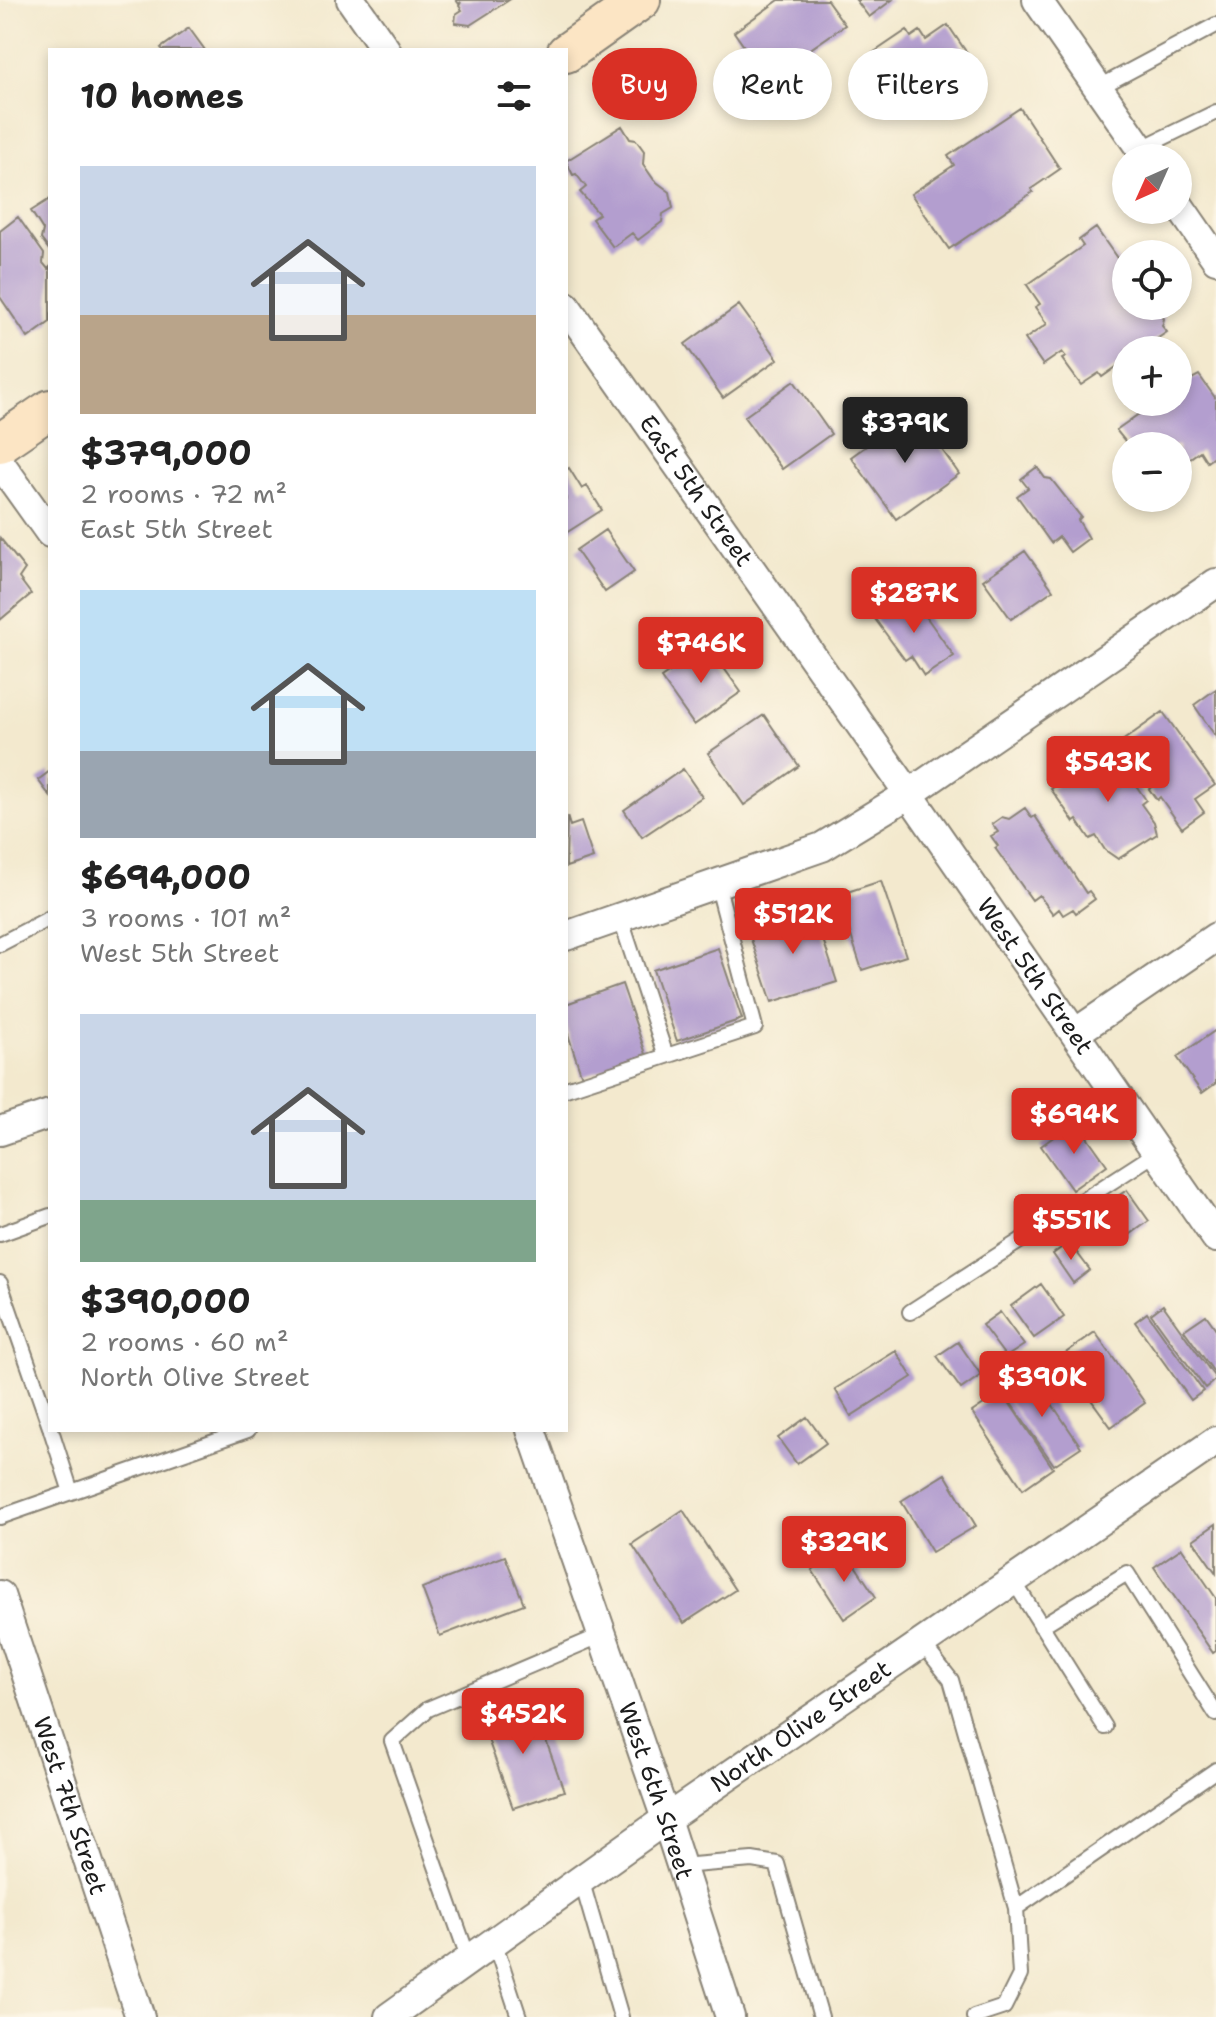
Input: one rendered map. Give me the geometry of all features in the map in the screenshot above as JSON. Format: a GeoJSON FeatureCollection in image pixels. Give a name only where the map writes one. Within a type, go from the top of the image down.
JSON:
{"type":"FeatureCollection","features":[{"type":"Feature","properties":{"kind":"main road"},"geometry":{"type":"LineString","coordinates":[[568,52],[641,0]]}},
{"type":"Feature","properties":{"kind":"main road"},"geometry":{"type":"LineString","coordinates":[[0,443],[48,410]]}},
{"type":"Feature","properties":{"kind":"street"},"geometry":{"type":"LineString","coordinates":[[351,0],[385,48]]}},
{"type":"Feature","properties":{"kind":"street"},"geometry":{"type":"LineString","coordinates":[[1037,0],[1137,144]]}},
{"type":"Feature","properties":{"kind":"street"},"geometry":{"type":"LineString","coordinates":[[1192,224],[1216,259]]}},
{"type":"Feature","properties":{"kind":"street","name":"East 5th Street"},"geometry":{"type":"LineString","coordinates":[[568,309],[909,794]]}},
{"type":"Feature","properties":{"kind":"street"},"geometry":{"type":"LineString","coordinates":[[0,463],[48,530]]}},
{"type":"Feature","properties":{"kind":"street"},"geometry":{"type":"LineString","coordinates":[[568,935],[822,847],[909,794],[1216,583]]}},
{"type":"Feature","properties":{"kind":"street","name":"West 5th Street"},"geometry":{"type":"LineString","coordinates":[[909,794],[1216,1238]]}},
{"type":"Feature","properties":{"kind":"street"},"geometry":{"type":"LineString","coordinates":[[1075,1033],[1216,937]]}},
{"type":"Feature","properties":{"kind":"street"},"geometry":{"type":"LineString","coordinates":[[0,1131],[48,1115]]}},
{"type":"Feature","properties":{"kind":"street","name":"West 6th Street"},"geometry":{"type":"LineString","coordinates":[[532,1432],[666,1819],[730,2017]]}},
{"type":"Feature","properties":{"kind":"street","name":"North Olive Street"},"geometry":{"type":"LineString","coordinates":[[389,2017],[666,1819],[1216,1441]]}},
{"type":"Feature","properties":{"kind":"street","name":"West 7th Street"},"geometry":{"type":"LineString","coordinates":[[0,1595],[140,2017]]}},
{"type":"Feature","properties":{"kind":"lane"},"geometry":{"type":"LineString","coordinates":[[1098,88],[1216,25]]}},
{"type":"Feature","properties":{"kind":"lane"},"geometry":{"type":"LineString","coordinates":[[1161,144],[1216,112]]}},
{"type":"Feature","properties":{"kind":"lane"},"geometry":{"type":"LineString","coordinates":[[568,1088],[755,1027],[717,883]]}},
{"type":"Feature","properties":{"kind":"lane"},"geometry":{"type":"LineString","coordinates":[[620,917],[666,1056]]}},
{"type":"Feature","properties":{"kind":"lane"},"geometry":{"type":"LineString","coordinates":[[0,944],[48,919]]}},
{"type":"Feature","properties":{"kind":"lane"},"geometry":{"type":"LineString","coordinates":[[910,1312],[1156,1153]]}},
{"type":"Feature","properties":{"kind":"lane"},"geometry":{"type":"LineString","coordinates":[[0,1234],[48,1217]]}},
{"type":"Feature","properties":{"kind":"lane"},"geometry":{"type":"LineString","coordinates":[[0,1283],[48,1422]]}},
{"type":"Feature","properties":{"kind":"lane"},"geometry":{"type":"LineString","coordinates":[[51,1432],[71,1492]]}},
{"type":"Feature","properties":{"kind":"lane"},"geometry":{"type":"LineString","coordinates":[[0,1517],[242,1432]]}},
{"type":"Feature","properties":{"kind":"lane"},"geometry":{"type":"LineString","coordinates":[[1041,1626],[1127,1573],[1216,1714]]}},
{"type":"Feature","properties":{"kind":"lane"},"geometry":{"type":"LineString","coordinates":[[1013,1580],[1105,1727]]}},
{"type":"Feature","properties":{"kind":"lane"},"geometry":{"type":"LineString","coordinates":[[469,1960],[392,1741],[428,1709],[602,1635]]}},
{"type":"Feature","properties":{"kind":"lane"},"geometry":{"type":"LineString","coordinates":[[922,1643],[951,1680],[1016,1908],[1020,1975],[1004,2007],[974,2017]]}},
{"type":"Feature","properties":{"kind":"lane"},"geometry":{"type":"LineString","coordinates":[[1016,1908],[1216,1770]]}},
{"type":"Feature","properties":{"kind":"lane"},"geometry":{"type":"LineString","coordinates":[[681,1866],[752,1860],[777,1864],[821,2017]]}},
{"type":"Feature","properties":{"kind":"lane"},"geometry":{"type":"LineString","coordinates":[[581,1879],[621,2017]]}},
{"type":"Feature","properties":{"kind":"lane"},"geometry":{"type":"LineString","coordinates":[[494,1941],[519,2017]]}},
{"type":"Feature","properties":{"kind":"building"},"geometry":{"type":"Polygon","coordinates":[[[456,0],[509,0],[470,25],[455,23],[456,14],[462,10],[459,6],[461,2],[459,4],[456,0]]]}},
{"type":"Feature","properties":{"kind":"building"},"geometry":{"type":"Polygon","coordinates":[[[779,0],[827,0],[845,25],[812,48],[745,48],[734,32],[779,0]]]}},
{"type":"Feature","properties":{"kind":"building"},"geometry":{"type":"Polygon","coordinates":[[[856,0],[892,0],[869,17],[856,0]]]}},
{"type":"Feature","properties":{"kind":"building"},"geometry":{"type":"Polygon","coordinates":[[[948,25],[964,48],[880,48],[907,30],[911,37],[920,31],[926,40],[948,25]]]}},
{"type":"Feature","properties":{"kind":"building"},"geometry":{"type":"Polygon","coordinates":[[[189,28],[204,48],[161,48],[189,28]]]}},
{"type":"Feature","properties":{"kind":"building"},"geometry":{"type":"Polygon","coordinates":[[[1020,108],[1060,169],[1031,189],[1033,192],[949,249],[911,194],[954,165],[948,156],[1020,108]]]}},
{"type":"Feature","properties":{"kind":"building"},"geometry":{"type":"Polygon","coordinates":[[[622,126],[630,139],[636,140],[644,151],[643,164],[654,180],[670,192],[673,208],[663,214],[662,222],[638,240],[632,233],[613,247],[592,219],[599,214],[580,192],[586,187],[576,174],[573,175],[568,160],[622,126]]]}},
{"type":"Feature","properties":{"kind":"building"},"geometry":{"type":"Polygon","coordinates":[[[48,200],[48,248],[41,239],[43,230],[31,211],[48,200]]]}},
{"type":"Feature","properties":{"kind":"building"},"geometry":{"type":"Polygon","coordinates":[[[18,217],[44,254],[43,263],[48,269],[48,323],[28,338],[0,297],[0,231],[18,217]]]}},
{"type":"Feature","properties":{"kind":"building"},"geometry":{"type":"Polygon","coordinates":[[[1096,228],[1112,251],[1112,320],[1164,320],[1162,326],[1167,332],[1161,336],[1112,336],[1112,370],[1102,377],[1099,373],[1081,385],[1062,359],[1066,357],[1062,352],[1043,365],[1025,339],[1047,324],[1035,307],[1040,304],[1027,285],[1083,246],[1079,240],[1096,228]]]}},
{"type":"Feature","properties":{"kind":"building"},"geometry":{"type":"Polygon","coordinates":[[[739,305],[778,359],[723,398],[685,344],[739,305]]]}},
{"type":"Feature","properties":{"kind":"building"},"geometry":{"type":"Polygon","coordinates":[[[1199,375],[1216,399],[1216,455],[1207,462],[1200,451],[1192,457],[1192,432],[1116,430],[1136,416],[1192,416],[1192,379],[1199,375]]]}},
{"type":"Feature","properties":{"kind":"building"},"geometry":{"type":"Polygon","coordinates":[[[794,381],[831,434],[782,469],[744,417],[794,381]]]}},
{"type":"Feature","properties":{"kind":"building"},"geometry":{"type":"Polygon","coordinates":[[[915,411],[959,474],[896,519],[851,457],[915,411]]]}},
{"type":"Feature","properties":{"kind":"building"},"geometry":{"type":"Polygon","coordinates":[[[1037,467],[1045,478],[1051,479],[1081,517],[1078,520],[1089,538],[1070,552],[1059,537],[1051,543],[1017,496],[1028,488],[1021,479],[1037,467]]]}},
{"type":"Feature","properties":{"kind":"building"},"geometry":{"type":"Polygon","coordinates":[[[568,469],[582,489],[587,486],[602,510],[568,532],[568,469]]]}},
{"type":"Feature","properties":{"kind":"building"},"geometry":{"type":"Polygon","coordinates":[[[605,530],[634,572],[605,592],[576,550],[605,530]]]}},
{"type":"Feature","properties":{"kind":"building"},"geometry":{"type":"Polygon","coordinates":[[[0,538],[25,569],[19,578],[31,594],[0,620],[0,538]]]}},
{"type":"Feature","properties":{"kind":"building"},"geometry":{"type":"Polygon","coordinates":[[[1025,551],[1053,590],[1011,619],[983,580],[1025,551]]]}},
{"type":"Feature","properties":{"kind":"building"},"geometry":{"type":"Polygon","coordinates":[[[910,594],[954,656],[924,676],[911,656],[905,660],[875,619],[910,594]]]}},
{"type":"Feature","properties":{"kind":"building"},"geometry":{"type":"Polygon","coordinates":[[[708,646],[741,692],[694,725],[661,678],[708,646]]]}},
{"type":"Feature","properties":{"kind":"building"},"geometry":{"type":"Polygon","coordinates":[[[1216,689],[1216,737],[1194,705],[1216,689]]]}},
{"type":"Feature","properties":{"kind":"building"},"geometry":{"type":"Polygon","coordinates":[[[1163,712],[1215,785],[1195,799],[1204,812],[1182,828],[1160,797],[1157,800],[1149,789],[1154,785],[1131,753],[1127,756],[1118,744],[1163,712]]]}},
{"type":"Feature","properties":{"kind":"building"},"geometry":{"type":"Polygon","coordinates":[[[764,715],[799,766],[744,805],[708,753],[764,715]]]}},
{"type":"Feature","properties":{"kind":"building"},"geometry":{"type":"Polygon","coordinates":[[[1115,745],[1137,777],[1133,781],[1146,800],[1141,804],[1154,822],[1157,834],[1118,859],[1105,850],[1096,836],[1090,839],[1051,789],[1115,745]]]}},
{"type":"Feature","properties":{"kind":"building"},"geometry":{"type":"Polygon","coordinates":[[[683,769],[702,797],[642,837],[624,810],[683,769]]]}},
{"type":"Feature","properties":{"kind":"building"},"geometry":{"type":"Polygon","coordinates":[[[48,772],[48,793],[38,780],[48,772]]]}},
{"type":"Feature","properties":{"kind":"building"},"geometry":{"type":"Polygon","coordinates":[[[1025,808],[1032,818],[1035,816],[1086,893],[1089,891],[1095,899],[1076,913],[1073,909],[1063,915],[1059,909],[1053,914],[1039,895],[1032,900],[995,848],[998,846],[991,836],[998,832],[992,824],[1002,817],[1009,819],[1025,808]]]}},
{"type":"Feature","properties":{"kind":"building"},"geometry":{"type":"Polygon","coordinates":[[[568,819],[570,826],[581,822],[593,858],[568,866],[568,819]]]}},
{"type":"Feature","properties":{"kind":"building"},"geometry":{"type":"Polygon","coordinates":[[[881,881],[906,956],[862,970],[838,895],[881,881]]]}},
{"type":"Feature","properties":{"kind":"building"},"geometry":{"type":"Polygon","coordinates":[[[813,909],[837,982],[772,1002],[748,930],[813,909]]]}},
{"type":"Feature","properties":{"kind":"building"},"geometry":{"type":"Polygon","coordinates":[[[718,948],[742,1019],[677,1041],[653,970],[718,948]]]}},
{"type":"Feature","properties":{"kind":"building"},"geometry":{"type":"Polygon","coordinates":[[[622,984],[646,1054],[582,1077],[568,1034],[568,1003],[622,984]]]}},
{"type":"Feature","properties":{"kind":"building"},"geometry":{"type":"Polygon","coordinates":[[[1216,1030],[1216,1083],[1202,1093],[1177,1057],[1216,1030]]]}},
{"type":"Feature","properties":{"kind":"building"},"geometry":{"type":"Polygon","coordinates":[[[1076,1121],[1107,1165],[1072,1190],[1041,1146],[1076,1121]]]}},
{"type":"Feature","properties":{"kind":"building"},"geometry":{"type":"Polygon","coordinates":[[[1127,1190],[1149,1221],[1121,1241],[1099,1209],[1127,1190]]]}},
{"type":"Feature","properties":{"kind":"building"},"geometry":{"type":"Polygon","coordinates":[[[1069,1242],[1090,1270],[1073,1283],[1053,1254],[1069,1242]]]}},
{"type":"Feature","properties":{"kind":"building"},"geometry":{"type":"Polygon","coordinates":[[[1041,1284],[1064,1317],[1034,1338],[1011,1306],[1041,1284]]]}},
{"type":"Feature","properties":{"kind":"building"},"geometry":{"type":"Polygon","coordinates":[[[1163,1305],[1216,1379],[1205,1388],[1151,1314],[1163,1305]]]}},
{"type":"Feature","properties":{"kind":"building"},"geometry":{"type":"Polygon","coordinates":[[[1000,1312],[1024,1345],[1006,1357],[982,1325],[1000,1312]]]}},
{"type":"Feature","properties":{"kind":"building"},"geometry":{"type":"Polygon","coordinates":[[[1147,1313],[1203,1391],[1191,1400],[1135,1322],[1147,1313]]]}},
{"type":"Feature","properties":{"kind":"building"},"geometry":{"type":"Polygon","coordinates":[[[1206,1315],[1216,1329],[1216,1375],[1184,1330],[1206,1315]]]}},
{"type":"Feature","properties":{"kind":"building"},"geometry":{"type":"Polygon","coordinates":[[[1095,1332],[1145,1403],[1111,1427],[1060,1357],[1095,1332]]]}},
{"type":"Feature","properties":{"kind":"building"},"geometry":{"type":"Polygon","coordinates":[[[958,1342],[981,1375],[961,1389],[937,1356],[958,1342]]]}},
{"type":"Feature","properties":{"kind":"building"},"geometry":{"type":"Polygon","coordinates":[[[896,1351],[912,1377],[851,1416],[835,1389],[896,1351]]]}},
{"type":"Feature","properties":{"kind":"building"},"geometry":{"type":"Polygon","coordinates":[[[1031,1373],[1081,1447],[1054,1465],[1003,1392],[1031,1373]]]}},
{"type":"Feature","properties":{"kind":"building"},"geometry":{"type":"Polygon","coordinates":[[[1002,1392],[1053,1468],[1023,1489],[972,1412],[1002,1392]]]}},
{"type":"Feature","properties":{"kind":"building"},"geometry":{"type":"Polygon","coordinates":[[[807,1417],[826,1443],[797,1464],[778,1438],[807,1417]]]}},
{"type":"Feature","properties":{"kind":"building"},"geometry":{"type":"Polygon","coordinates":[[[945,1474],[976,1526],[932,1552],[901,1501],[945,1474]]]}},
{"type":"Feature","properties":{"kind":"building"},"geometry":{"type":"Polygon","coordinates":[[[683,1510],[735,1590],[684,1623],[632,1544],[683,1510]]]}},
{"type":"Feature","properties":{"kind":"building"},"geometry":{"type":"Polygon","coordinates":[[[1216,1524],[1216,1573],[1193,1540],[1216,1524]]]}},
{"type":"Feature","properties":{"kind":"building"},"geometry":{"type":"Polygon","coordinates":[[[1182,1548],[1216,1598],[1216,1651],[1213,1653],[1154,1567],[1182,1548]]]}},
{"type":"Feature","properties":{"kind":"building"},"geometry":{"type":"Polygon","coordinates":[[[844,1549],[876,1597],[844,1619],[812,1570],[844,1549]]]}},
{"type":"Feature","properties":{"kind":"building"},"geometry":{"type":"Polygon","coordinates":[[[505,1556],[524,1604],[440,1636],[422,1588],[505,1556]]]}},
{"type":"Feature","properties":{"kind":"building"},"geometry":{"type":"Polygon","coordinates":[[[533,1704],[564,1791],[513,1808],[482,1723],[533,1704]]]}}]}
